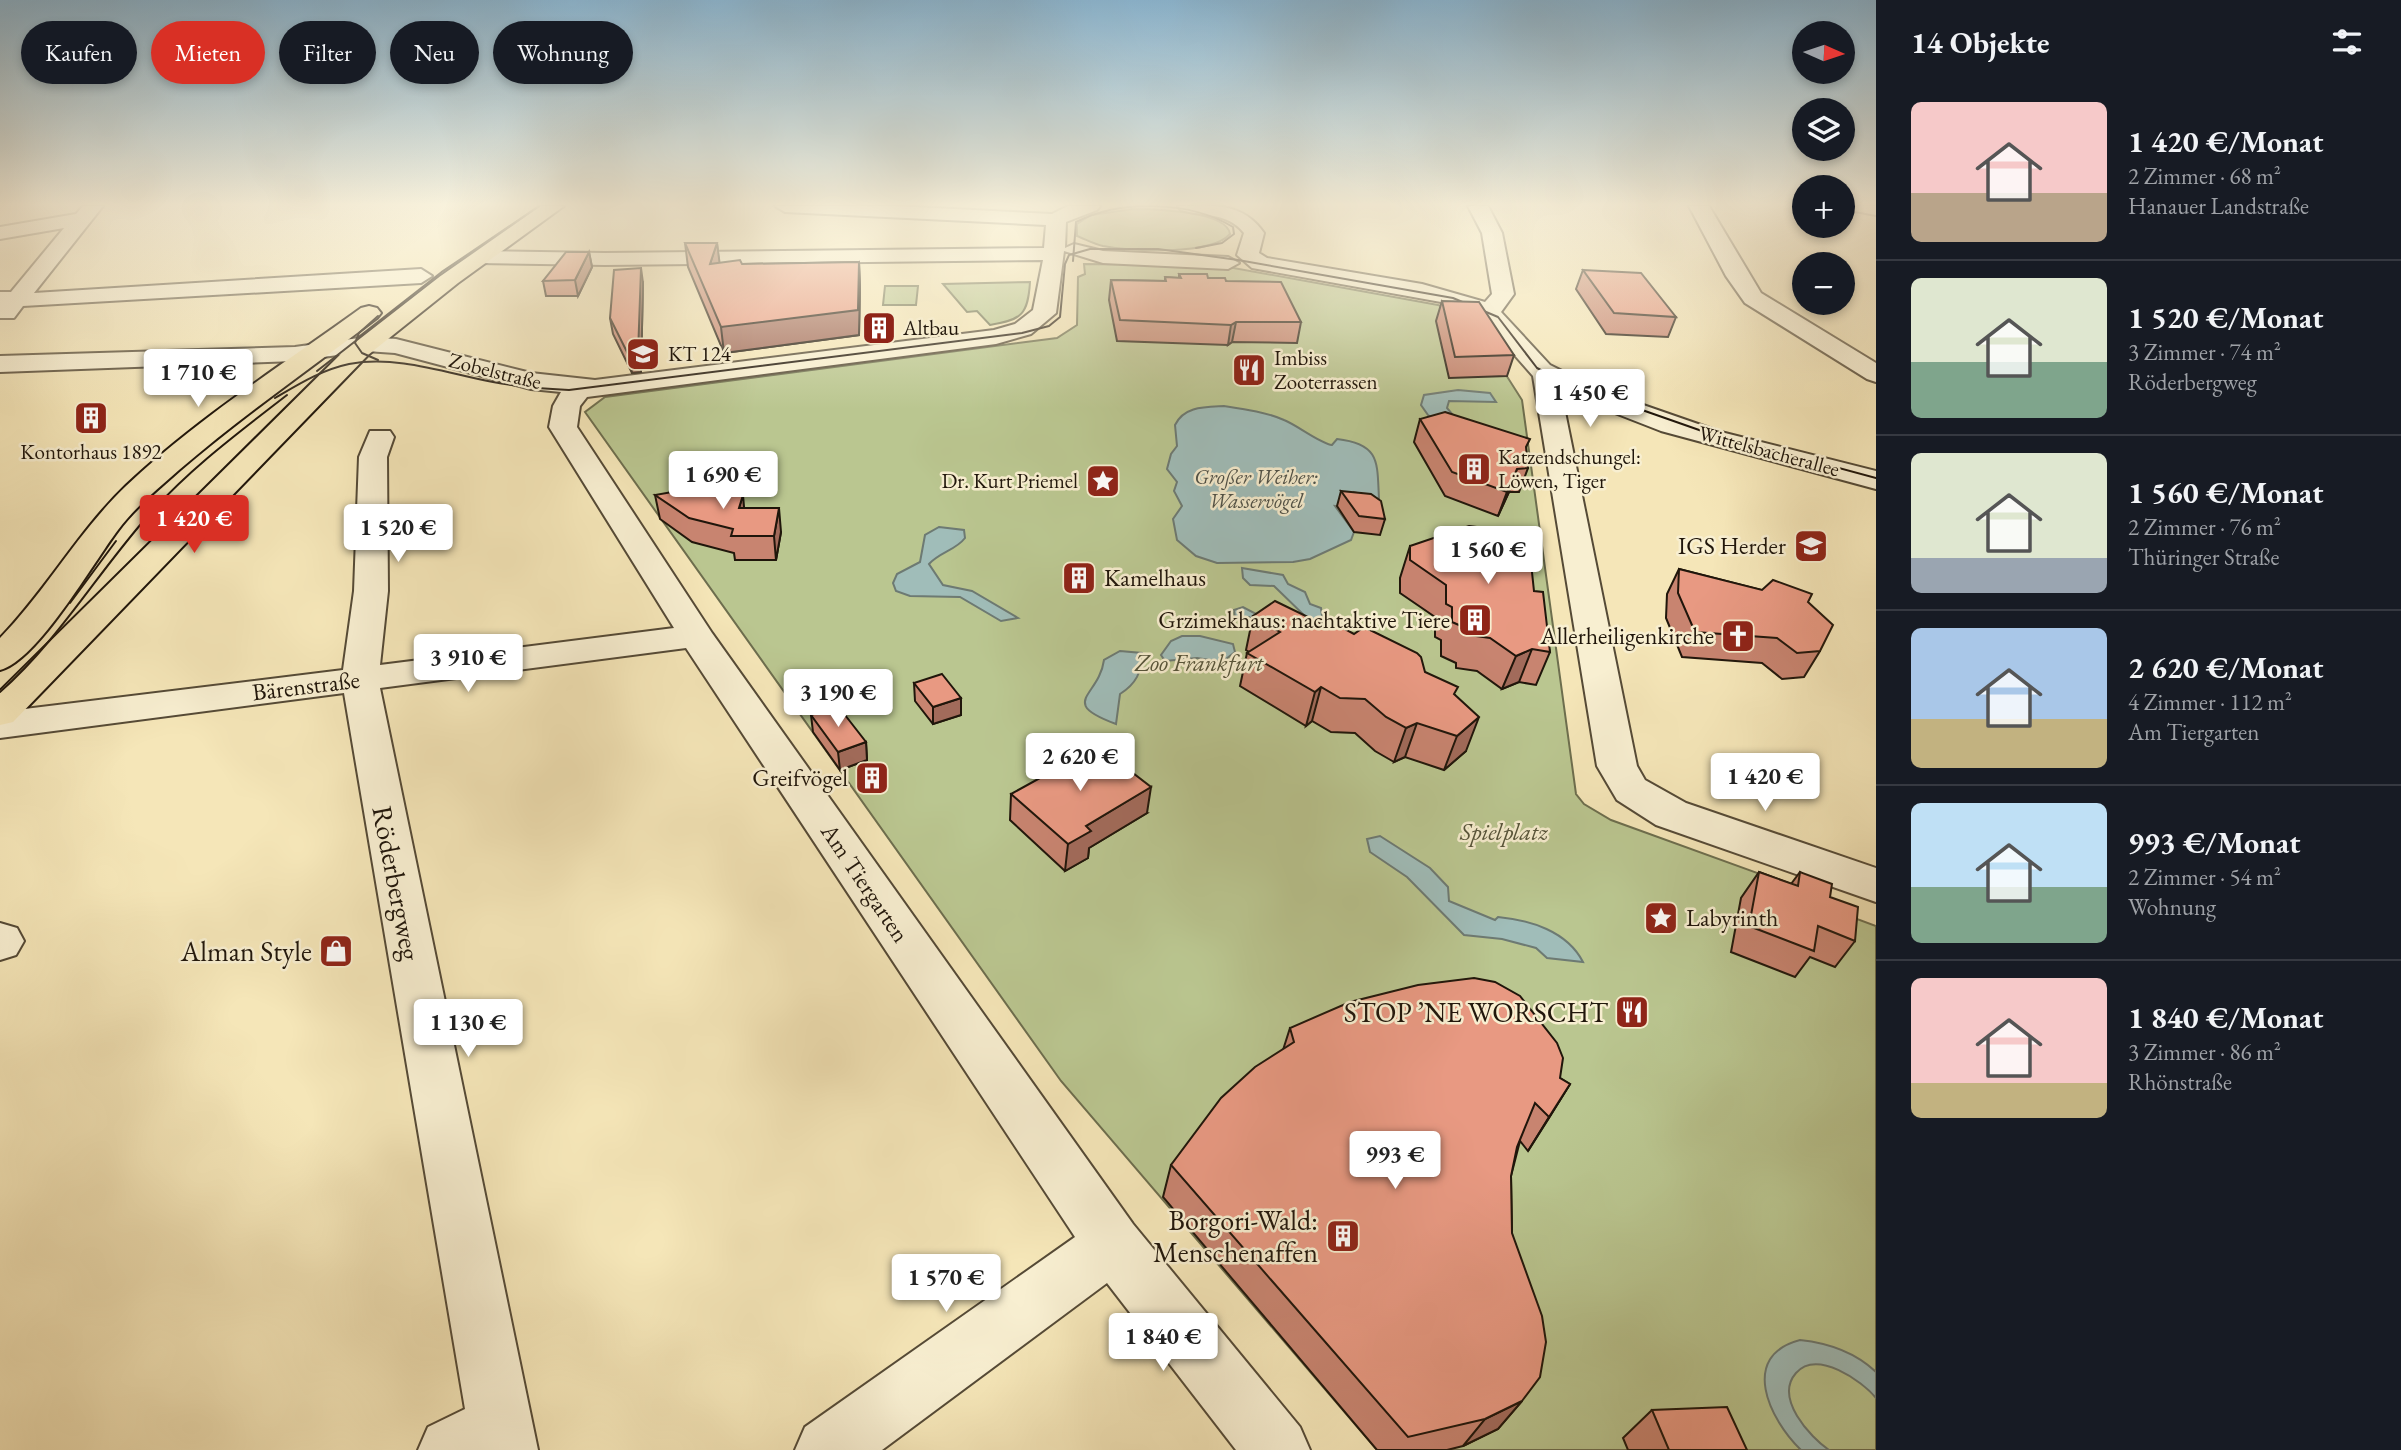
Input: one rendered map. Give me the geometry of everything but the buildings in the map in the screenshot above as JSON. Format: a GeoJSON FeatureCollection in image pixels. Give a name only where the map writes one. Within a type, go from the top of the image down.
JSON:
{"type":"FeatureCollection","features":[{"type":"Feature","properties":{"kind":"main road"},"geometry":{"type":"LineString","coordinates":[[0,659],[35,622],[109,521],[138,491],[196,441],[424,274]]}},
{"type":"Feature","properties":{"kind":"main road"},"geometry":{"type":"LineString","coordinates":[[0,713],[327,380],[458,274]]}},
{"type":"Feature","properties":{"kind":"street"},"geometry":{"type":"LineString","coordinates":[[0,320],[8,299],[31,274]]}},
{"type":"Feature","properties":{"kind":"street"},"geometry":{"type":"LineString","coordinates":[[595,388],[996,337],[1023,329],[1042,317],[1057,274]]}},
{"type":"Feature","properties":{"kind":"street"},"geometry":{"type":"LineString","coordinates":[[1317,274],[1454,299],[1490,312],[1503,324],[1530,362],[1545,374],[1617,766],[1631,790],[1671,814],[1876,885]]}},
{"type":"Feature","properties":{"kind":"street"},"geometry":{"type":"LineString","coordinates":[[1490,312],[1503,295],[1499,274]]}},
{"type":"Feature","properties":{"kind":"street"},"geometry":{"type":"LineString","coordinates":[[1736,274],[1753,298],[1876,374]]}},
{"type":"Feature","properties":{"kind":"street"},"geometry":{"type":"LineString","coordinates":[[8,299],[421,276]]}},
{"type":"Feature","properties":{"kind":"street"},"geometry":{"type":"LineString","coordinates":[[0,364],[314,352],[375,342]]}},
{"type":"Feature","properties":{"kind":"street","name":"Zobelstraße"},"geometry":{"type":"LineString","coordinates":[[375,342],[531,381],[595,388]]}},
{"type":"Feature","properties":{"kind":"street","name":"Wittelsbacherallee"},"geometry":{"type":"LineString","coordinates":[[1545,374],[1623,407],[1770,453],[1876,480]]}},
{"type":"Feature","properties":{"kind":"street","name":"Am Tiergarten"},"geometry":{"type":"LineString","coordinates":[[595,388],[573,393],[565,407],[563,427],[696,636],[1114,1244],[1277,1450]]}},
{"type":"Feature","properties":{"kind":"street"},"geometry":{"type":"LineString","coordinates":[[1552,415],[1586,405],[1623,407]]}},
{"type":"Feature","properties":{"kind":"street","name":"Röderbergweg"},"geometry":{"type":"LineString","coordinates":[[380,437],[373,457],[371,591],[360,680],[486,1442]]}},
{"type":"Feature","properties":{"kind":"street","name":"Bärenstraße"},"geometry":{"type":"LineString","coordinates":[[0,726],[696,636]]}},
{"type":"Feature","properties":{"kind":"street"},"geometry":{"type":"LineString","coordinates":[[828,1450],[1114,1244]]}},
{"type":"Feature","properties":{"kind":"green space","name":"Zoo Frankfurt"},"geometry":{"type":"Polygon","coordinates":[[[1085,274],[1265,274],[1438,305],[1468,315],[1522,400],[1576,794],[1584,804],[1611,820],[1807,891],[1806,900],[1876,926],[1876,1450],[1377,1450],[1061,1081],[585,412],[605,397],[1057,338],[1077,325],[1078,277],[1085,274]]]}},
{"type":"Feature","properties":{"kind":"green space"},"geometry":{"type":"Polygon","coordinates":[[[1030,282],[1027,302],[1021,314],[1009,321],[990,325],[977,311],[967,312],[943,284],[1030,282]]]}},
{"type":"Feature","properties":{"kind":"green space"},"geometry":{"type":"Polygon","coordinates":[[[885,286],[918,286],[916,305],[883,305],[885,286]]]}},
{"type":"Feature","properties":{"kind":"water"},"geometry":{"type":"Polygon","coordinates":[[[1458,390],[1490,393],[1496,402],[1449,401],[1447,408],[1453,415],[1444,426],[1428,415],[1421,405],[1424,395],[1458,390]]]}},
{"type":"Feature","properties":{"kind":"water","name":"Großer Weiher: Wasservögel"},"geometry":{"type":"Polygon","coordinates":[[[1224,406],[1277,417],[1327,444],[1332,445],[1337,439],[1362,445],[1369,451],[1374,457],[1378,475],[1379,499],[1354,492],[1356,508],[1335,506],[1354,532],[1351,540],[1310,559],[1293,562],[1217,563],[1196,556],[1177,540],[1173,519],[1182,506],[1174,491],[1177,482],[1167,469],[1171,454],[1177,446],[1175,425],[1189,411],[1224,406]]]}},
{"type":"Feature","properties":{"kind":"water"},"geometry":{"type":"Polygon","coordinates":[[[939,527],[964,530],[965,538],[929,564],[943,585],[972,591],[1018,618],[1001,621],[960,597],[910,596],[896,591],[893,583],[897,574],[920,562],[925,535],[939,527]]]}},
{"type":"Feature","properties":{"kind":"water"},"geometry":{"type":"Polygon","coordinates":[[[1242,568],[1283,575],[1288,584],[1305,592],[1310,604],[1321,608],[1323,624],[1263,625],[1249,617],[1235,618],[1234,610],[1243,607],[1256,614],[1307,618],[1274,586],[1250,585],[1243,578],[1242,568]]]}},
{"type":"Feature","properties":{"kind":"water"},"geometry":{"type":"Polygon","coordinates":[[[1182,636],[1200,636],[1233,644],[1235,652],[1222,662],[1197,658],[1165,661],[1161,655],[1171,641],[1182,636]]]}},
{"type":"Feature","properties":{"kind":"water"},"geometry":{"type":"Polygon","coordinates":[[[1120,651],[1142,653],[1142,660],[1134,682],[1120,694],[1116,724],[1098,716],[1085,704],[1104,660],[1120,651]]]}},
{"type":"Feature","properties":{"kind":"water"},"geometry":{"type":"Polygon","coordinates":[[[1380,836],[1430,868],[1448,887],[1449,901],[1495,920],[1498,917],[1510,919],[1546,929],[1567,942],[1583,962],[1547,958],[1536,948],[1502,939],[1464,935],[1407,877],[1370,852],[1367,839],[1380,836]]]}},
{"type":"Feature","properties":{"kind":"water"},"geometry":{"type":"Polygon","coordinates":[[[1800,1340],[1841,1350],[1876,1372],[1876,1398],[1850,1376],[1827,1366],[1805,1366],[1796,1373],[1790,1383],[1792,1405],[1804,1427],[1829,1450],[1801,1450],[1779,1422],[1766,1389],[1765,1374],[1770,1360],[1781,1348],[1800,1340]]]}},
{"type":"Feature","properties":{"kind":"tram line"},"geometry":{"type":"LineString","coordinates":[[356,341],[442,274]]}},
{"type":"Feature","properties":{"kind":"tram line"},"geometry":{"type":"LineString","coordinates":[[275,398],[329,370],[367,362],[403,363],[503,384],[569,390],[1022,333],[1049,326],[1060,317],[1064,274]]}},
{"type":"Feature","properties":{"kind":"tram line"},"geometry":{"type":"LineString","coordinates":[[1315,274],[1453,298],[1498,317],[1537,368],[1568,384],[1702,431],[1876,478]]}},
{"type":"Feature","properties":{"kind":"tram line"},"geometry":{"type":"LineString","coordinates":[[356,341],[359,333],[378,316]]}},
{"type":"Feature","properties":{"kind":"tram line"},"geometry":{"type":"LineString","coordinates":[[317,371],[356,341]]}},
{"type":"Feature","properties":{"kind":"tram line"},"geometry":{"type":"LineString","coordinates":[[356,341],[362,353],[378,360]]}},
{"type":"Feature","properties":{"kind":"tram line"},"geometry":{"type":"LineString","coordinates":[[0,692],[59,630],[128,539],[179,483],[287,395]]}},
{"type":"Feature","properties":{"kind":"tram line"},"geometry":{"type":"LineString","coordinates":[[70,603],[116,541]]}},
{"type":"Feature","properties":{"kind":"place","name":"Altbau"},"geometry":{"type":"Point","coordinates":[879,328]}},
{"type":"Feature","properties":{"kind":"place","name":"KT 124"},"geometry":{"type":"Point","coordinates":[643,354]}},
{"type":"Feature","properties":{"kind":"place","name":"Imbiss Zooterrassen"},"geometry":{"type":"Point","coordinates":[1249,370]}},
{"type":"Feature","properties":{"kind":"place","name":"Kontorhaus 1892"},"geometry":{"type":"Point","coordinates":[91,418]}},
{"type":"Feature","properties":{"kind":"place","name":"Katzendschungel: Löwen, Tiger"},"geometry":{"type":"Point","coordinates":[1474,469]}},
{"type":"Feature","properties":{"kind":"place","name":"Dr. Kurt Priemel"},"geometry":{"type":"Point","coordinates":[1103,481]}},
{"type":"Feature","properties":{"kind":"place","name":"IGS Herder"},"geometry":{"type":"Point","coordinates":[1811,546]}},
{"type":"Feature","properties":{"kind":"place","name":"Kamelhaus"},"geometry":{"type":"Point","coordinates":[1079,578]}},
{"type":"Feature","properties":{"kind":"place","name":"Grzimekhaus: nachtaktive Tiere"},"geometry":{"type":"Point","coordinates":[1475,620]}},
{"type":"Feature","properties":{"kind":"place","name":"Allerheiligenkirche"},"geometry":{"type":"Point","coordinates":[1738,636]}},
{"type":"Feature","properties":{"kind":"place","name":"Greifvögel"},"geometry":{"type":"Point","coordinates":[872,778]}},
{"type":"Feature","properties":{"kind":"place","name":"Labyrinth"},"geometry":{"type":"Point","coordinates":[1661,918]}},
{"type":"Feature","properties":{"kind":"place","name":"Alman Style"},"geometry":{"type":"Point","coordinates":[336,951]}},
{"type":"Feature","properties":{"kind":"place","name":"STOP ’NE WORSCHT"},"geometry":{"type":"Point","coordinates":[1632,1012]}},
{"type":"Feature","properties":{"kind":"place","name":"Borgori-Wald: Menschenaffen"},"geometry":{"type":"Point","coordinates":[1343,1236]}},
{"type":"Feature","properties":{"kind":"park label","name":"Spielplatz"},"geometry":{"type":"Point","coordinates":[1504,832]}}]}
